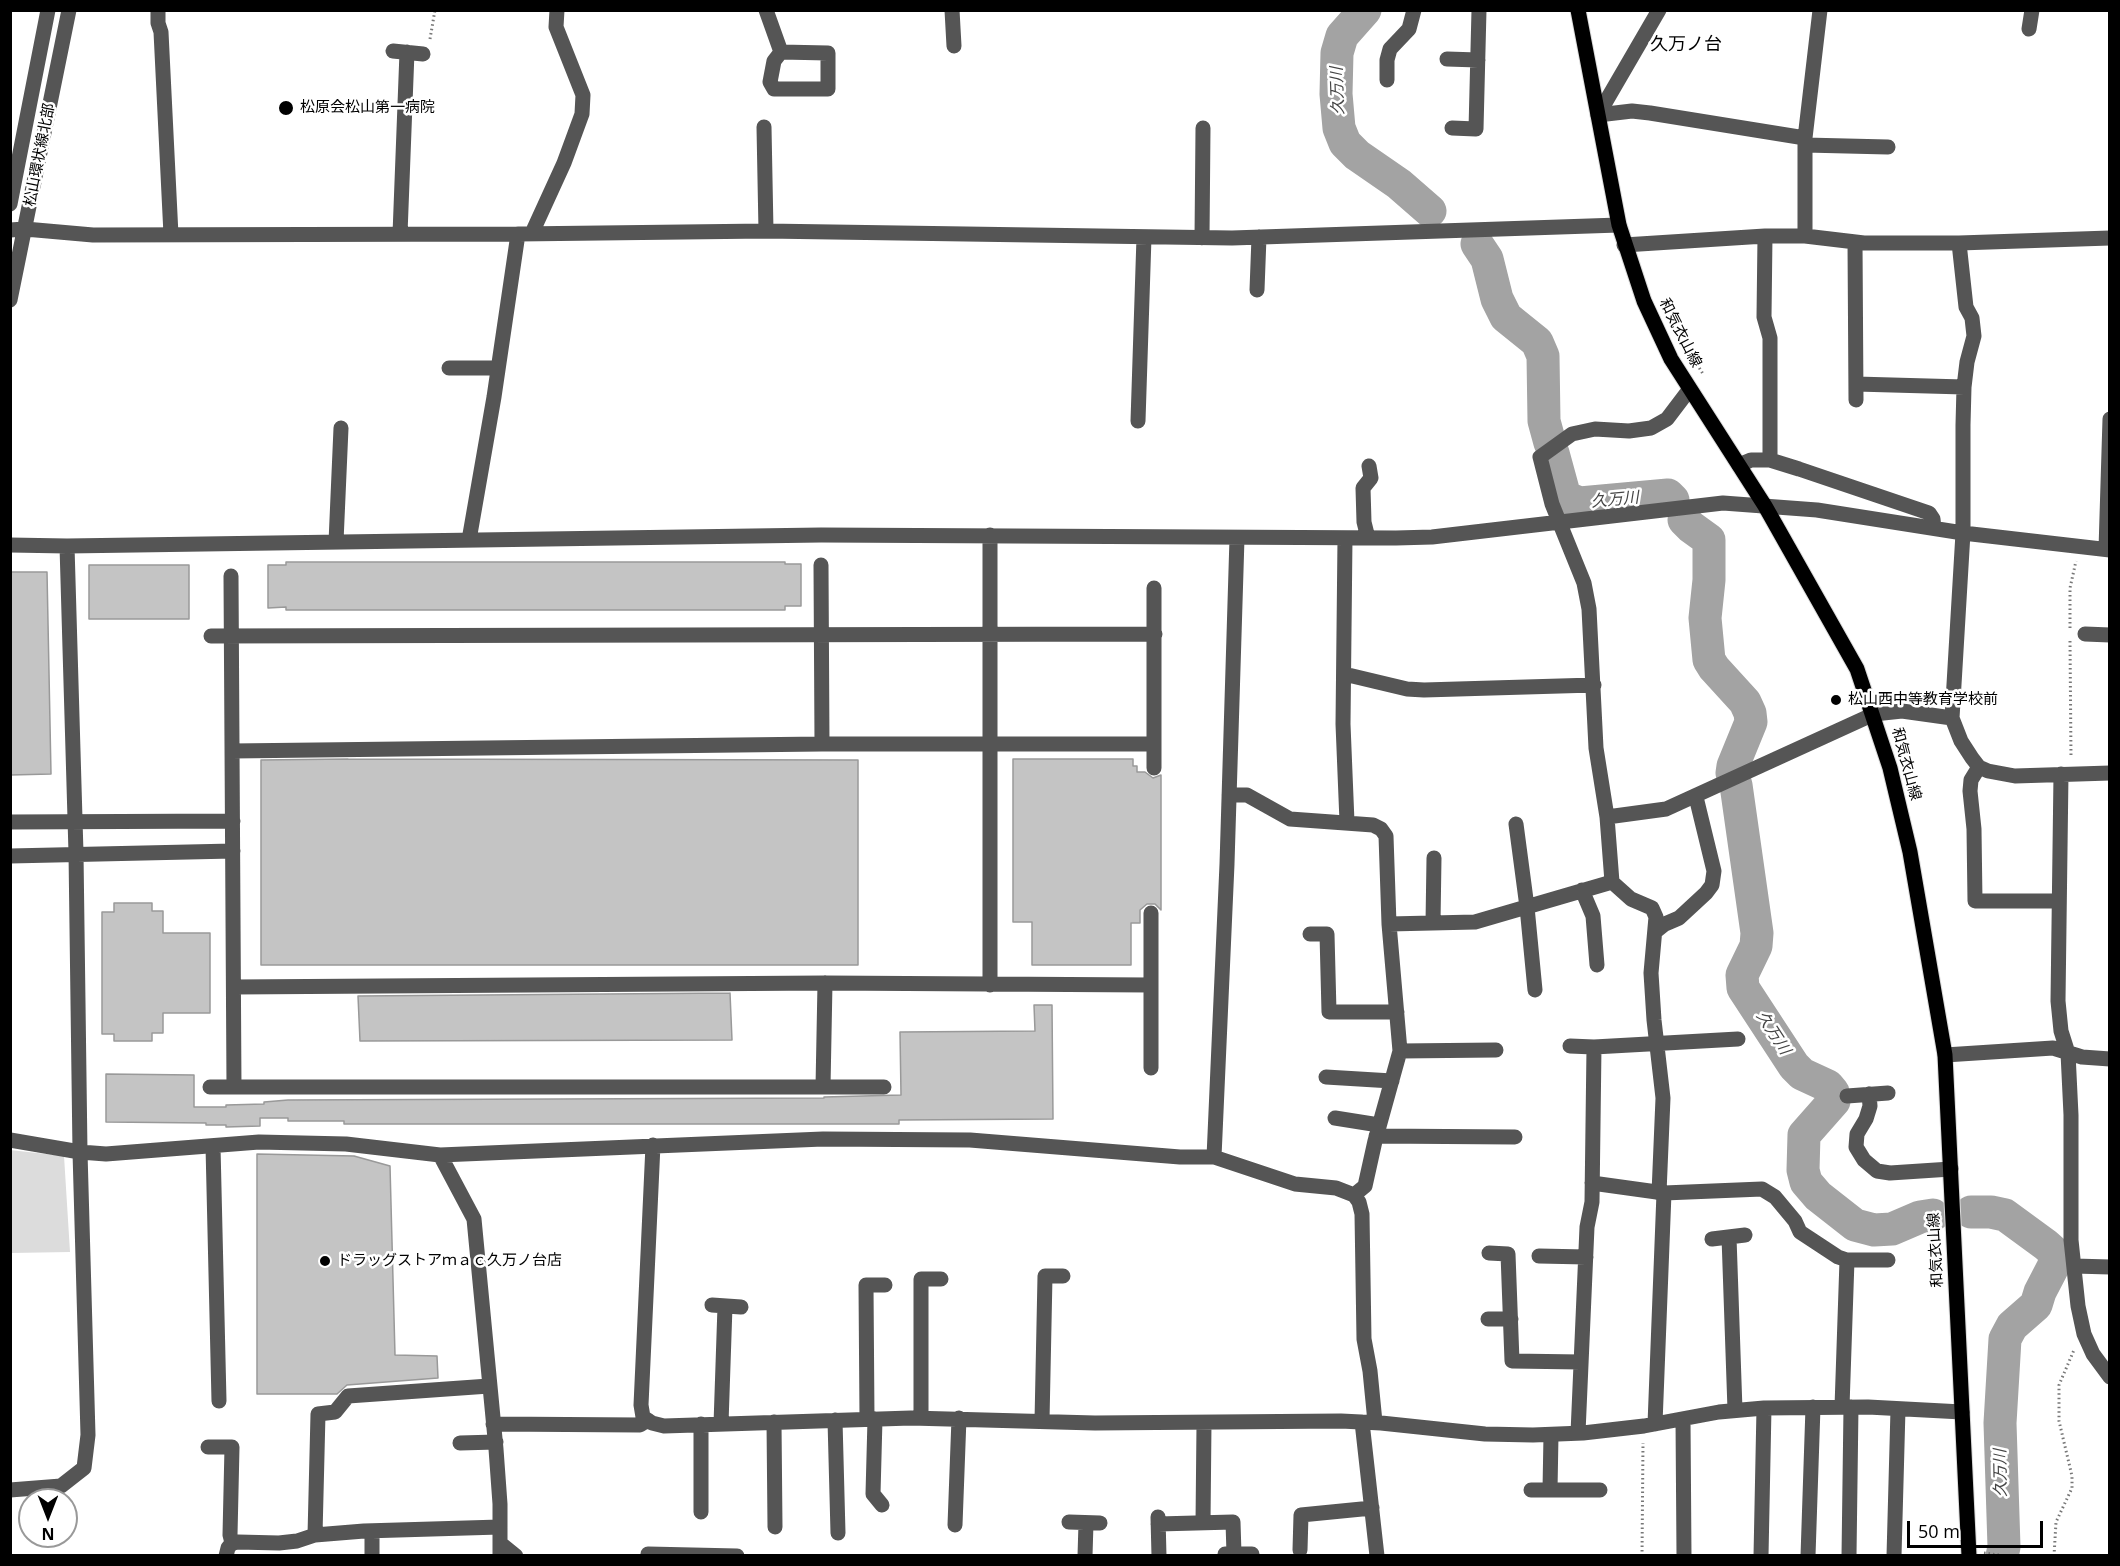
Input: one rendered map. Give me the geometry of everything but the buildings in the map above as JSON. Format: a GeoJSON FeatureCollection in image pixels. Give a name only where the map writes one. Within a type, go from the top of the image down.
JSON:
{"type":"FeatureCollection","features":[{"type":"Feature","properties":{"kind":"main road","name":"和気衣山線"},"geometry":{"type":"LineString","coordinates":[[1578,10],[1619,225],[1644,301],[1671,359],[1765,506],[1857,669],[1874,714],[1890,768],[1910,852],[1945,1055],[1969,1556]]}},
{"type":"Feature","properties":{"kind":"street","name":"松山環状線北部"},"geometry":{"type":"LineString","coordinates":[[10,204],[48,10]]}},
{"type":"Feature","properties":{"kind":"street","name":"松山環状線北部"},"geometry":{"type":"LineString","coordinates":[[10,300],[18,229],[69,10]]}},
{"type":"Feature","properties":{"kind":"street"},"geometry":{"type":"LineString","coordinates":[[158,10],[171,235]]}},
{"type":"Feature","properties":{"kind":"street"},"geometry":{"type":"LineString","coordinates":[[469,540],[498,368],[525,234],[560,173],[582,114],[583,95],[556,27],[556,10]]}},
{"type":"Feature","properties":{"kind":"street"},"geometry":{"type":"LineString","coordinates":[[766,10],[781,52]]}},
{"type":"Feature","properties":{"kind":"street"},"geometry":{"type":"LineString","coordinates":[[952,10],[954,46]]}},
{"type":"Feature","properties":{"kind":"street"},"geometry":{"type":"LineString","coordinates":[[1387,80],[1387,60],[1390,49],[1409,28],[1414,10]]}},
{"type":"Feature","properties":{"kind":"street"},"geometry":{"type":"LineString","coordinates":[[1452,128],[1476,129],[1479,10]]}},
{"type":"Feature","properties":{"kind":"street"},"geometry":{"type":"LineString","coordinates":[[1598,115],[1659,10]]}},
{"type":"Feature","properties":{"kind":"street"},"geometry":{"type":"LineString","coordinates":[[1805,237],[1805,142],[1820,10]]}},
{"type":"Feature","properties":{"kind":"street"},"geometry":{"type":"LineString","coordinates":[[2030,28],[2032,10]]}},
{"type":"Feature","properties":{"kind":"street"},"geometry":{"type":"LineString","coordinates":[[400,234],[400,51],[423,54]]}},
{"type":"Feature","properties":{"kind":"street"},"geometry":{"type":"LineString","coordinates":[[1447,59],[1478,60]]}},
{"type":"Feature","properties":{"kind":"street"},"geometry":{"type":"LineString","coordinates":[[1598,115],[1632,111],[1805,142],[1888,147]]}},
{"type":"Feature","properties":{"kind":"street"},"geometry":{"type":"LineString","coordinates":[[764,127],[766,231]]}},
{"type":"Feature","properties":{"kind":"street"},"geometry":{"type":"LineString","coordinates":[[1202,238],[1203,128]]}},
{"type":"Feature","properties":{"kind":"street"},"geometry":{"type":"LineString","coordinates":[[18,229],[93,235],[766,231],[1202,238],[1619,225]]}},
{"type":"Feature","properties":{"kind":"street"},"geometry":{"type":"LineString","coordinates":[[1765,236],[1764,317],[1770,338],[1770,460]]}},
{"type":"Feature","properties":{"kind":"street"},"geometry":{"type":"LineString","coordinates":[[1624,245],[1765,236],[1855,242],[1959,243],[2109,238]]}},
{"type":"Feature","properties":{"kind":"street"},"geometry":{"type":"LineString","coordinates":[[1138,421],[1144,237]]}},
{"type":"Feature","properties":{"kind":"street"},"geometry":{"type":"LineString","coordinates":[[1257,290],[1259,237]]}},
{"type":"Feature","properties":{"kind":"street"},"geometry":{"type":"LineString","coordinates":[[1855,242],[1856,392],[1964,387]]}},
{"type":"Feature","properties":{"kind":"street"},"geometry":{"type":"LineString","coordinates":[[1959,243],[1966,307],[1972,318],[1974,336],[1967,362],[1964,387],[1963,533],[1952,718],[1961,741],[1979,767],[1988,771],[2015,776],[2109,773]]}},
{"type":"Feature","properties":{"kind":"street"},"geometry":{"type":"LineString","coordinates":[[449,368],[498,368]]}},
{"type":"Feature","properties":{"kind":"street"},"geometry":{"type":"LineString","coordinates":[[1649,1425],[1661,1193],[1663,1098],[1651,973],[1656,917],[1652,908],[1631,899],[1612,882],[1607,817],[1596,748],[1589,609],[1584,583],[1550,499],[1540,457],[1572,434],[1595,429],[1651,428],[1667,419],[1689,390]]}},
{"type":"Feature","properties":{"kind":"street"},"geometry":{"type":"LineString","coordinates":[[10,545],[990,534],[1236,538],[1432,537],[1723,504],[1817,510],[1963,533],[2108,550],[2109,419]]}},
{"type":"Feature","properties":{"kind":"street"},"geometry":{"type":"LineString","coordinates":[[336,542],[340,428]]}},
{"type":"Feature","properties":{"kind":"street"},"geometry":{"type":"LineString","coordinates":[[1738,465],[1751,460],[1770,460],[1929,513],[1933,519],[1934,528]]}},
{"type":"Feature","properties":{"kind":"street"},"geometry":{"type":"LineString","coordinates":[[1368,538],[1363,488],[1371,478],[1369,466]]}},
{"type":"Feature","properties":{"kind":"street"},"geometry":{"type":"LineString","coordinates":[[990,534],[990,985]]}},
{"type":"Feature","properties":{"kind":"street"},"geometry":{"type":"LineString","coordinates":[[1214,1157],[1229,795],[1236,538]]}},
{"type":"Feature","properties":{"kind":"street"},"geometry":{"type":"LineString","coordinates":[[1345,538],[1343,724],[1347,822]]}},
{"type":"Feature","properties":{"kind":"street"},"geometry":{"type":"LineString","coordinates":[[10,1490],[61,1486],[84,1468],[88,1435],[67,546]]}},
{"type":"Feature","properties":{"kind":"street"},"geometry":{"type":"LineString","coordinates":[[821,565],[822,744]]}},
{"type":"Feature","properties":{"kind":"street"},"geometry":{"type":"LineString","coordinates":[[231,576],[234,1088]]}},
{"type":"Feature","properties":{"kind":"street"},"geometry":{"type":"LineString","coordinates":[[1154,588],[1154,768]]}},
{"type":"Feature","properties":{"kind":"street"},"geometry":{"type":"LineString","coordinates":[[211,636],[1155,634]]}},
{"type":"Feature","properties":{"kind":"street"},"geometry":{"type":"LineString","coordinates":[[2085,634],[2109,635]]}},
{"type":"Feature","properties":{"kind":"street"},"geometry":{"type":"LineString","coordinates":[[1344,674],[1407,689],[1424,690],[1594,685]]}},
{"type":"Feature","properties":{"kind":"street"},"geometry":{"type":"LineString","coordinates":[[1607,817],[1666,809],[1874,714],[1902,711],[1952,718]]}},
{"type":"Feature","properties":{"kind":"street"},"geometry":{"type":"LineString","coordinates":[[232,751],[822,744],[1154,744]]}},
{"type":"Feature","properties":{"kind":"street"},"geometry":{"type":"LineString","coordinates":[[1979,767],[1971,780],[1970,791],[1974,829],[1975,901],[2059,901]]}},
{"type":"Feature","properties":{"kind":"street"},"geometry":{"type":"LineString","coordinates":[[2066,774],[2059,901],[2058,1001],[2061,1031],[2068,1053],[2072,1161],[2071,1240],[2078,1306],[2085,1334],[2093,1354],[2109,1377]]}},
{"type":"Feature","properties":{"kind":"street"},"geometry":{"type":"LineString","coordinates":[[1229,795],[1247,795],[1290,819],[1373,825],[1381,829],[1386,836],[1389,924],[1400,1051],[1365,1186],[1354,1195]]}},
{"type":"Feature","properties":{"kind":"street"},"geometry":{"type":"LineString","coordinates":[[1655,932],[1665,924],[1679,918],[1712,885],[1714,870],[1696,797]]}},
{"type":"Feature","properties":{"kind":"street"},"geometry":{"type":"LineString","coordinates":[[10,822],[233,821]]}},
{"type":"Feature","properties":{"kind":"street"},"geometry":{"type":"LineString","coordinates":[[1516,824],[1535,990]]}},
{"type":"Feature","properties":{"kind":"street"},"geometry":{"type":"LineString","coordinates":[[10,856],[233,851]]}},
{"type":"Feature","properties":{"kind":"street"},"geometry":{"type":"LineString","coordinates":[[1433,923],[1434,858]]}},
{"type":"Feature","properties":{"kind":"street"},"geometry":{"type":"LineString","coordinates":[[1389,924],[1475,922],[1612,882]]}},
{"type":"Feature","properties":{"kind":"street"},"geometry":{"type":"LineString","coordinates":[[1582,890],[1593,916],[1597,965]]}},
{"type":"Feature","properties":{"kind":"street"},"geometry":{"type":"LineString","coordinates":[[1150,1068],[1151,913]]}},
{"type":"Feature","properties":{"kind":"street"},"geometry":{"type":"LineString","coordinates":[[1310,934],[1327,934],[1329,1012],[1397,1012]]}},
{"type":"Feature","properties":{"kind":"street"},"geometry":{"type":"LineString","coordinates":[[823,1087],[825,983]]}},
{"type":"Feature","properties":{"kind":"street"},"geometry":{"type":"LineString","coordinates":[[234,987],[825,983],[1150,985]]}},
{"type":"Feature","properties":{"kind":"street"},"geometry":{"type":"LineString","coordinates":[[1570,1046],[1594,1047],[1738,1039]]}},
{"type":"Feature","properties":{"kind":"street"},"geometry":{"type":"LineString","coordinates":[[1578,1433],[1587,1227],[1592,1202],[1594,1047]]}},
{"type":"Feature","properties":{"kind":"street"},"geometry":{"type":"LineString","coordinates":[[1945,1055],[2053,1048],[2082,1057],[2109,1059]]}},
{"type":"Feature","properties":{"kind":"street"},"geometry":{"type":"LineString","coordinates":[[1400,1051],[1496,1050]]}},
{"type":"Feature","properties":{"kind":"street"},"geometry":{"type":"LineString","coordinates":[[1326,1077],[1392,1081]]}},
{"type":"Feature","properties":{"kind":"street"},"geometry":{"type":"LineString","coordinates":[[210,1088],[884,1087]]}},
{"type":"Feature","properties":{"kind":"street"},"geometry":{"type":"LineString","coordinates":[[1847,1096],[1888,1093]]}},
{"type":"Feature","properties":{"kind":"street"},"geometry":{"type":"LineString","coordinates":[[1869,1094],[1870,1107],[1857,1134],[1856,1148],[1863,1160],[1877,1171],[1890,1173],[1951,1168]]}},
{"type":"Feature","properties":{"kind":"street"},"geometry":{"type":"LineString","coordinates":[[1335,1118],[1378,1131],[1515,1137]]}},
{"type":"Feature","properties":{"kind":"street"},"geometry":{"type":"LineString","coordinates":[[10,1140],[106,1154],[259,1142],[346,1144],[440,1155],[823,1139],[970,1140],[1180,1157],[1214,1157],[1295,1184],[1336,1188],[1354,1195],[1359,1202],[1362,1214],[1365,1339],[1370,1371],[1371,1508],[1377,1556]]}},
{"type":"Feature","properties":{"kind":"street"},"geometry":{"type":"LineString","coordinates":[[653,1145],[641,1405],[644,1417],[664,1426],[921,1418],[1204,1424],[1369,1422],[1485,1434],[1551,1435],[1649,1425],[1735,1410],[1764,1408],[1847,1407],[1962,1412]]}},
{"type":"Feature","properties":{"kind":"street"},"geometry":{"type":"LineString","coordinates":[[213,1146],[219,1401]]}},
{"type":"Feature","properties":{"kind":"street"},"geometry":{"type":"LineString","coordinates":[[440,1155],[474,1219],[496,1442],[500,1550],[516,1556]]}},
{"type":"Feature","properties":{"kind":"street"},"geometry":{"type":"LineString","coordinates":[[1592,1183],[1661,1193],[1762,1189],[1775,1197],[1795,1221],[1800,1232],[1838,1257],[1847,1260],[1888,1260]]}},
{"type":"Feature","properties":{"kind":"street"},"geometry":{"type":"LineString","coordinates":[[1712,1239],[1745,1235]]}},
{"type":"Feature","properties":{"kind":"street"},"geometry":{"type":"LineString","coordinates":[[1729,1237],[1735,1410]]}},
{"type":"Feature","properties":{"kind":"street"},"geometry":{"type":"LineString","coordinates":[[1489,1253],[1508,1254],[1512,1361],[1581,1362]]}},
{"type":"Feature","properties":{"kind":"street"},"geometry":{"type":"LineString","coordinates":[[1539,1256],[1586,1257]]}},
{"type":"Feature","properties":{"kind":"street"},"geometry":{"type":"LineString","coordinates":[[1847,1260],[1849,1556]]}},
{"type":"Feature","properties":{"kind":"street"},"geometry":{"type":"LineString","coordinates":[[2074,1266],[2109,1268]]}},
{"type":"Feature","properties":{"kind":"street"},"geometry":{"type":"LineString","coordinates":[[1042,1421],[1046,1276],[1063,1276]]}},
{"type":"Feature","properties":{"kind":"street"},"geometry":{"type":"LineString","coordinates":[[921,1418],[921,1279],[941,1279]]}},
{"type":"Feature","properties":{"kind":"street"},"geometry":{"type":"LineString","coordinates":[[882,1505],[873,1494],[866,1286],[885,1285]]}},
{"type":"Feature","properties":{"kind":"street"},"geometry":{"type":"LineString","coordinates":[[721,1424],[718,1306],[741,1307]]}},
{"type":"Feature","properties":{"kind":"street"},"geometry":{"type":"LineString","coordinates":[[1488,1319],[1510,1319]]}},
{"type":"Feature","properties":{"kind":"street"},"geometry":{"type":"LineString","coordinates":[[315,1535],[318,1414],[335,1412],[348,1396],[489,1386]]}},
{"type":"Feature","properties":{"kind":"street"},"geometry":{"type":"LineString","coordinates":[[1808,1556],[1813,1407]]}},
{"type":"Feature","properties":{"kind":"street"},"geometry":{"type":"LineString","coordinates":[[1761,1556],[1764,1408]]}},
{"type":"Feature","properties":{"kind":"street"},"geometry":{"type":"LineString","coordinates":[[1894,1556],[1898,1409]]}},
{"type":"Feature","properties":{"kind":"street"},"geometry":{"type":"LineString","coordinates":[[955,1525],[959,1418]]}},
{"type":"Feature","properties":{"kind":"street"},"geometry":{"type":"LineString","coordinates":[[1683,1419],[1684,1556]]}},
{"type":"Feature","properties":{"kind":"street"},"geometry":{"type":"LineString","coordinates":[[493,1424],[640,1425],[648,1420]]}},
{"type":"Feature","properties":{"kind":"street"},"geometry":{"type":"LineString","coordinates":[[835,1420],[838,1533]]}},
{"type":"Feature","properties":{"kind":"street"},"geometry":{"type":"LineString","coordinates":[[774,1422],[775,1527]]}},
{"type":"Feature","properties":{"kind":"street"},"geometry":{"type":"LineString","coordinates":[[701,1424],[701,1512]]}},
{"type":"Feature","properties":{"kind":"street"},"geometry":{"type":"LineString","coordinates":[[1203,1523],[1204,1424]]}},
{"type":"Feature","properties":{"kind":"street"},"geometry":{"type":"LineString","coordinates":[[1550,1490],[1551,1435]]}},
{"type":"Feature","properties":{"kind":"street"},"geometry":{"type":"LineString","coordinates":[[460,1443],[496,1442]]}},
{"type":"Feature","properties":{"kind":"street"},"geometry":{"type":"LineString","coordinates":[[208,1447],[232,1447],[229,1549],[297,1541],[315,1535],[500,1527]]}},
{"type":"Feature","properties":{"kind":"street"},"geometry":{"type":"LineString","coordinates":[[1531,1490],[1600,1490]]}},
{"type":"Feature","properties":{"kind":"street"},"geometry":{"type":"LineString","coordinates":[[1300,1550],[1301,1515],[1371,1508]]}},
{"type":"Feature","properties":{"kind":"street"},"geometry":{"type":"LineString","coordinates":[[1159,1556],[1158,1520],[1233,1522],[1229,1554],[1252,1554]]}},
{"type":"Feature","properties":{"kind":"street"},"geometry":{"type":"LineString","coordinates":[[1069,1522],[1093,1523],[1085,1556]]}},
{"type":"Feature","properties":{"kind":"street"},"geometry":{"type":"LineString","coordinates":[[372,1531],[372,1556]]}},
{"type":"Feature","properties":{"kind":"street"},"geometry":{"type":"LineString","coordinates":[[658,1555],[737,1556]]}},
{"type":"Feature","properties":{"kind":"path"},"geometry":{"type":"LineString","coordinates":[[1683,341],[1707,381]]}},
{"type":"Feature","properties":{"kind":"path"},"geometry":{"type":"LineString","coordinates":[[2066,774],[2070,588],[2079,546]]}},
{"type":"Feature","properties":{"kind":"path"},"geometry":{"type":"LineString","coordinates":[[1911,781],[1917,804]]}},
{"type":"Feature","properties":{"kind":"path"},"geometry":{"type":"LineString","coordinates":[[2054,1556],[2056,1522],[2072,1488],[2072,1476],[2059,1421],[2059,1385],[2075,1348]]}},
{"type":"Feature","properties":{"kind":"path"},"geometry":{"type":"LineString","coordinates":[[1642,1556],[1649,1425]]}},
{"type":"Feature","properties":{"kind":"path"},"geometry":{"type":"LineString","coordinates":[[1980,1544],[1981,1556]]}},
{"type":"Feature","properties":{"kind":"shaded area"},"geometry":{"type":"Polygon","coordinates":[[[10,1150],[64,1156],[70,1252],[11,1253],[10,1150]]]}},
{"type":"Feature","properties":{"kind":"waterway","name":"久万川"},"geometry":{"type":"LineString","coordinates":[[1365,10],[1342,36],[1337,53],[1336,94],[1339,128],[1345,143],[1357,155],[1399,184],[1430,211]]}},
{"type":"Feature","properties":{"kind":"waterway","name":"久万川"},"geometry":{"type":"LineString","coordinates":[[1477,244],[1487,259],[1497,299],[1506,317],[1537,342],[1543,356],[1544,421],[1550,443]]}},
{"type":"Feature","properties":{"kind":"waterway","name":"久万川"},"geometry":{"type":"LineString","coordinates":[[1553,453],[1565,497],[1580,503],[1668,495],[1673,500]]}},
{"type":"Feature","properties":{"kind":"waterway","name":"久万川"},"geometry":{"type":"LineString","coordinates":[[1684,520],[1709,540],[1709,580],[1705,618],[1709,660],[1745,702],[1750,713],[1751,722],[1732,773]]}},
{"type":"Feature","properties":{"kind":"waterway","name":"久万川"},"geometry":{"type":"LineString","coordinates":[[1736,785],[1757,933],[1756,946],[1742,975],[1743,988],[1794,1066],[1802,1074],[1828,1086],[1833,1092],[1834,1101],[1804,1135],[1803,1170],[1806,1182],[1818,1196],[1855,1225],[1874,1230],[1892,1229],[1920,1217],[1933,1215]]}},
{"type":"Feature","properties":{"kind":"waterway","name":"久万川"},"geometry":{"type":"LineString","coordinates":[[1971,1212],[2005,1215],[2055,1253],[2054,1265],[2036,1305],[2012,1326],[2005,1339],[2000,1423],[2004,1547],[2002,1556]]}},
{"type":"Feature","properties":{"kind":"place","name":"松原会松山第一病院"},"geometry":{"type":"Point","coordinates":[286,108]}},
{"type":"Feature","properties":{"kind":"place","name":"松山西中等教育学校前"},"geometry":{"type":"Point","coordinates":[1836,700]}},
{"type":"Feature","properties":{"kind":"place","name":"ドラッグストアｍａｃ久万ノ台店"},"geometry":{"type":"Point","coordinates":[325,1261]}},
{"type":"Feature","properties":{"kind":"district","name":"久万ノ台"},"geometry":{"type":"Point","coordinates":[1686,45]}}]}
